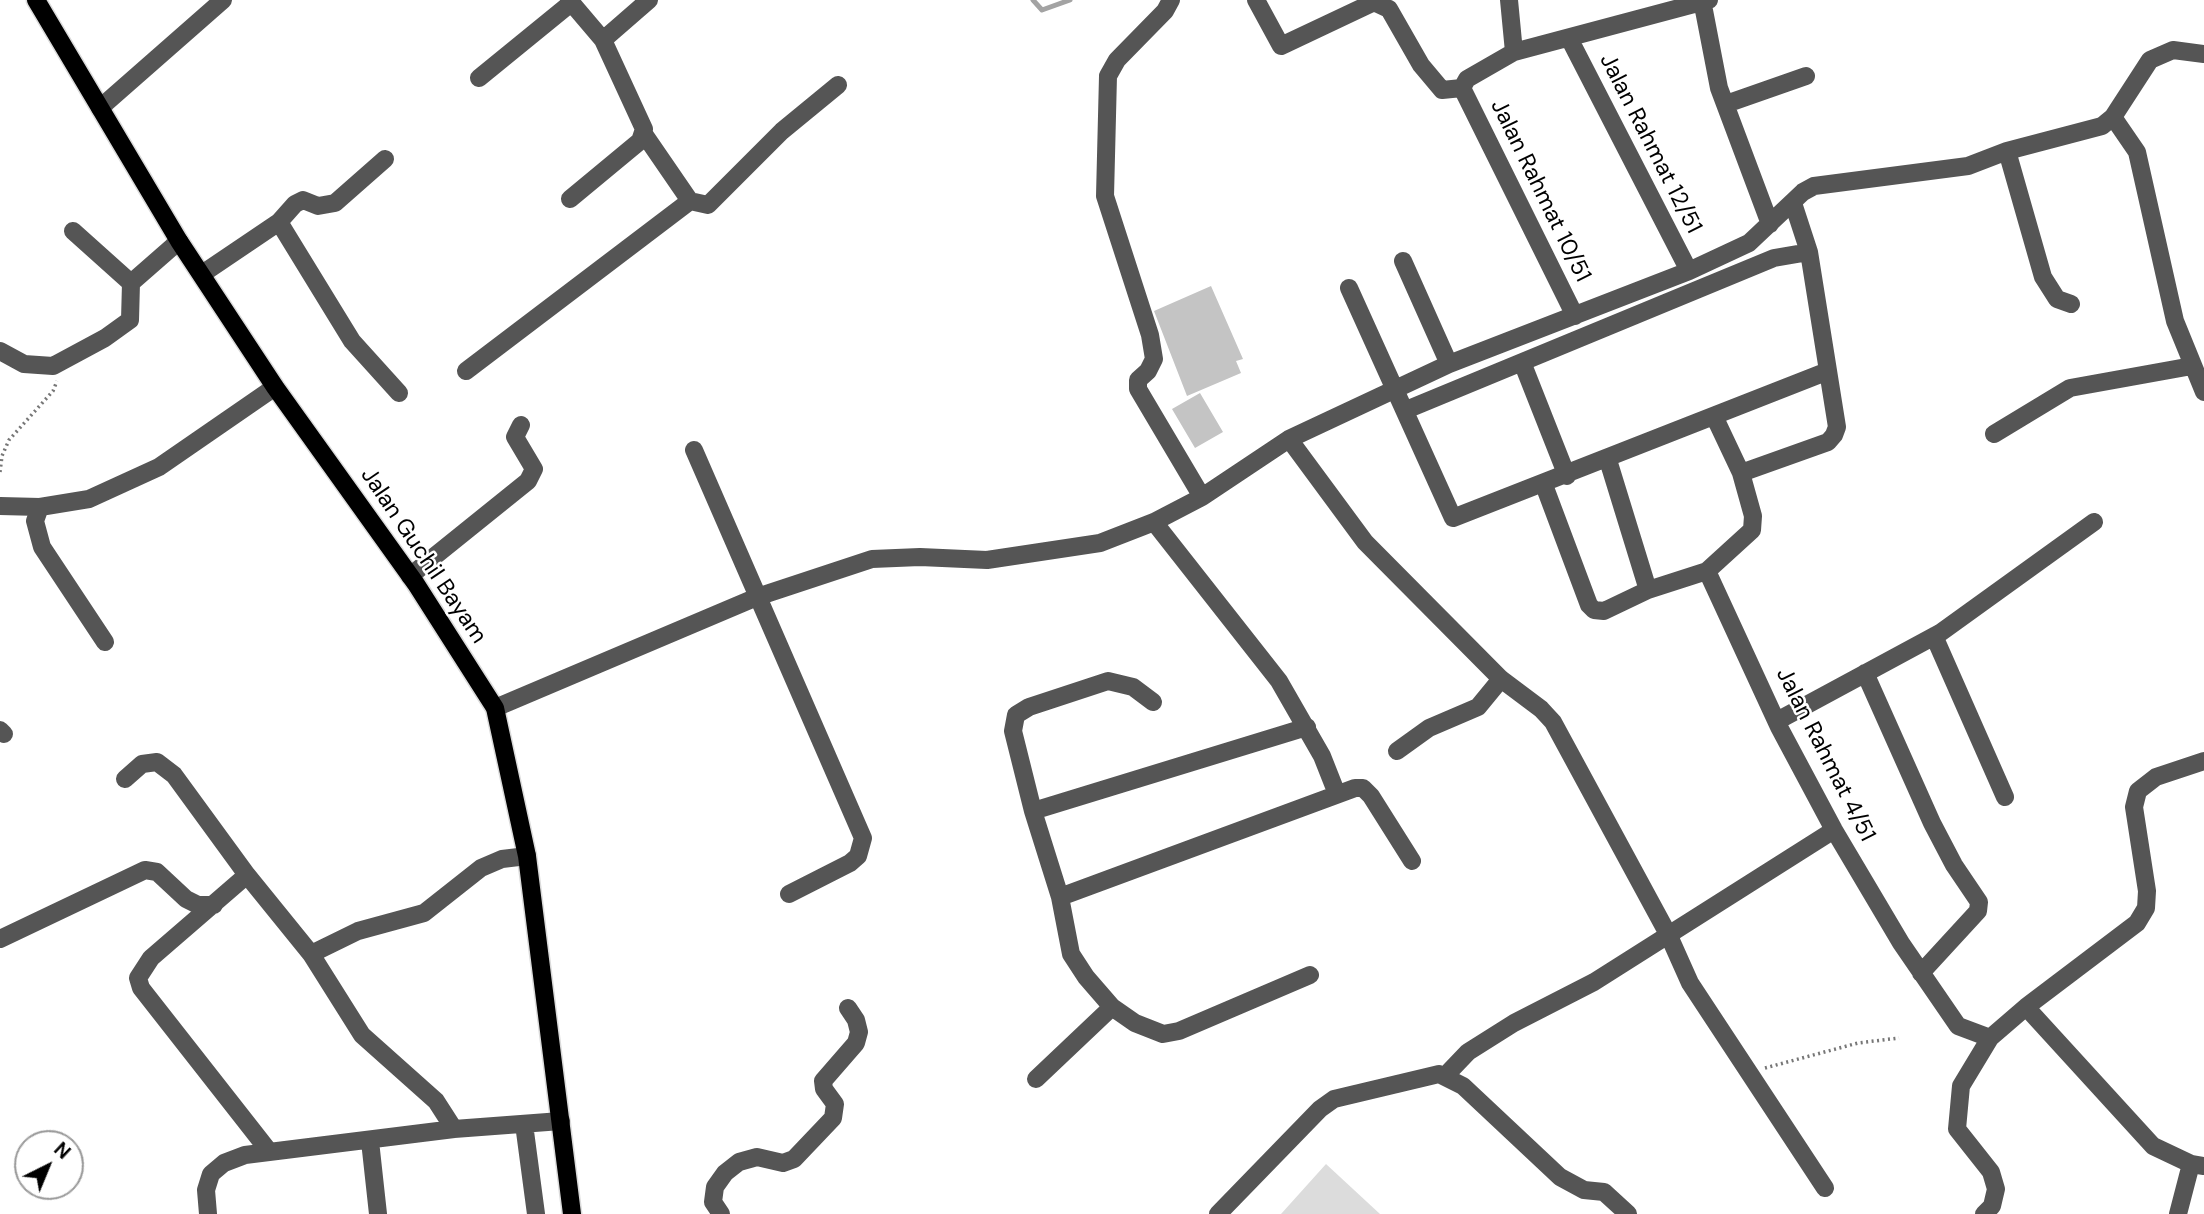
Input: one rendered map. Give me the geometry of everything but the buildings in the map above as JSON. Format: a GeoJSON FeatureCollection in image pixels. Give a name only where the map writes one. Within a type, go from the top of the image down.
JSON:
{"type":"FeatureCollection","features":[{"type":"Feature","properties":{"kind":"main road","name":"Jalan Guchil Bayam"},"geometry":{"type":"LineString","coordinates":[[36,0],[179,241],[275,387],[410,576],[495,708],[527,856],[572,1214]]}},
{"type":"Feature","properties":{"kind":"street"},"geometry":{"type":"LineString","coordinates":[[100,108],[223,0]]}},
{"type":"Feature","properties":{"kind":"street"},"geometry":{"type":"LineString","coordinates":[[603,40],[649,0]]}},
{"type":"Feature","properties":{"kind":"street"},"geometry":{"type":"LineString","coordinates":[[1171,0],[1165,11],[1117,60],[1108,76],[1105,196],[1150,335],[1154,359],[1148,371],[1138,380],[1138,389],[1202,497]]}},
{"type":"Feature","properties":{"kind":"street"},"geometry":{"type":"LineString","coordinates":[[1256,0],[1281,46],[1374,2],[1390,9],[1421,65],[1442,90],[1462,88],[1467,79],[1514,52],[1704,1],[1726,104],[1770,224]]}},
{"type":"Feature","properties":{"kind":"street"},"geometry":{"type":"LineString","coordinates":[[1508,0],[1514,52]]}},
{"type":"Feature","properties":{"kind":"street"},"geometry":{"type":"LineString","coordinates":[[479,78],[570,1],[603,40],[643,125],[644,134],[690,201],[708,205],[782,131],[838,85]]}},
{"type":"Feature","properties":{"kind":"street","name":"Jalan Rahmat 12/51"},"geometry":{"type":"LineString","coordinates":[[1569,38],[1689,271]]}},
{"type":"Feature","properties":{"kind":"street"},"geometry":{"type":"LineString","coordinates":[[495,708],[757,597],[872,559],[920,557],[987,560],[1042,554],[1100,543],[1154,522],[1202,497],[1289,439],[1396,388],[1449,364],[1689,271],[1749,243],[1814,186],[1968,166],[2007,151],[2102,126],[2113,117],[2150,60],[2173,50],[2204,54]]}},
{"type":"Feature","properties":{"kind":"street"},"geometry":{"type":"LineString","coordinates":[[1726,104],[1806,76]]}},
{"type":"Feature","properties":{"kind":"street","name":"Jalan Rahmat 10/51"},"geometry":{"type":"LineString","coordinates":[[1462,88],[1575,316]]}},
{"type":"Feature","properties":{"kind":"street"},"geometry":{"type":"LineString","coordinates":[[2113,117],[2137,152],[2141,163],[2175,321],[2204,392]]}},
{"type":"Feature","properties":{"kind":"street"},"geometry":{"type":"LineString","coordinates":[[570,199],[640,141],[644,134]]}},
{"type":"Feature","properties":{"kind":"street"},"geometry":{"type":"LineString","coordinates":[[2007,151],[2043,277],[2057,299],[2071,304]]}},
{"type":"Feature","properties":{"kind":"street"},"geometry":{"type":"LineString","coordinates":[[202,274],[279,222],[303,200],[318,206],[335,203],[385,159]]}},
{"type":"Feature","properties":{"kind":"street"},"geometry":{"type":"LineString","coordinates":[[466,371],[690,201]]}},
{"type":"Feature","properties":{"kind":"street"},"geometry":{"type":"LineString","coordinates":[[1741,473],[1828,442],[1837,426],[1809,252],[1793,203]]}},
{"type":"Feature","properties":{"kind":"street"},"geometry":{"type":"LineString","coordinates":[[279,222],[352,341],[399,393]]}},
{"type":"Feature","properties":{"kind":"street"},"geometry":{"type":"LineString","coordinates":[[74,231],[131,284]]}},
{"type":"Feature","properties":{"kind":"street"},"geometry":{"type":"LineString","coordinates":[[0,352],[24,364],[53,366],[105,338],[130,320],[131,284],[179,241]]}},
{"type":"Feature","properties":{"kind":"street"},"geometry":{"type":"LineString","coordinates":[[1406,410],[1774,258],[1809,252]]}},
{"type":"Feature","properties":{"kind":"street"},"geometry":{"type":"LineString","coordinates":[[1403,261],[1449,364]]}},
{"type":"Feature","properties":{"kind":"street"},"geometry":{"type":"LineString","coordinates":[[1349,288],[1453,518],[1544,485],[1828,372]]}},
{"type":"Feature","properties":{"kind":"street"},"geometry":{"type":"LineString","coordinates":[[1522,362],[1567,476]]}},
{"type":"Feature","properties":{"kind":"street"},"geometry":{"type":"LineString","coordinates":[[1994,434],[2070,388],[2192,366]]}},
{"type":"Feature","properties":{"kind":"street"},"geometry":{"type":"LineString","coordinates":[[0,506],[40,507],[89,499],[159,467],[275,387]]}},
{"type":"Feature","properties":{"kind":"street"},"geometry":{"type":"LineString","coordinates":[[1544,485],[1589,605],[1594,610],[1604,611],[1648,590],[1707,571],[1752,530],[1753,516],[1741,473],[1715,418]]}},
{"type":"Feature","properties":{"kind":"street"},"geometry":{"type":"LineString","coordinates":[[410,576],[528,481],[534,469],[515,437],[521,425]]}},
{"type":"Feature","properties":{"kind":"street"},"geometry":{"type":"LineString","coordinates":[[1289,439],[1365,542],[1501,680],[1541,709],[1553,722],[1669,936],[1690,983],[1825,1188]]}},
{"type":"Feature","properties":{"kind":"street"},"geometry":{"type":"LineString","coordinates":[[694,450],[863,838],[858,856],[850,863],[789,894]]}},
{"type":"Feature","properties":{"kind":"street"},"geometry":{"type":"LineString","coordinates":[[1608,460],[1648,590]]}},
{"type":"Feature","properties":{"kind":"street"},"geometry":{"type":"LineString","coordinates":[[40,507],[35,521],[42,547],[105,642]]}},
{"type":"Feature","properties":{"kind":"street"},"geometry":{"type":"LineString","coordinates":[[1154,522],[1279,681],[1307,727],[1337,794]]}},
{"type":"Feature","properties":{"kind":"street"},"geometry":{"type":"LineString","coordinates":[[1776,721],[1934,636],[2094,522]]}},
{"type":"Feature","properties":{"kind":"street","name":"Jalan Rahmat 4/51"},"geometry":{"type":"LineString","coordinates":[[1707,571],[1776,721],[1834,830],[1921,973],[1958,1026],[1990,1038]]}},
{"type":"Feature","properties":{"kind":"street"},"geometry":{"type":"LineString","coordinates":[[1934,636],[2005,797]]}},
{"type":"Feature","properties":{"kind":"street"},"geometry":{"type":"LineString","coordinates":[[1865,673],[1932,823],[1954,865],[1979,902],[1978,911],[1921,973]]}},
{"type":"Feature","properties":{"kind":"street"},"geometry":{"type":"LineString","coordinates":[[1397,751],[1429,728],[1478,707],[1501,680]]}},
{"type":"Feature","properties":{"kind":"street"},"geometry":{"type":"LineString","coordinates":[[1153,702],[1133,688],[1108,681],[1029,706],[1016,715],[1013,731],[1033,811],[1060,897],[1070,954],[1112,1007],[1135,1023],[1163,1034],[1179,1031],[1310,975]]}},
{"type":"Feature","properties":{"kind":"street"},"geometry":{"type":"LineString","coordinates":[[1033,811],[1307,727]]}},
{"type":"Feature","properties":{"kind":"street"},"geometry":{"type":"LineString","coordinates":[[1984,1214],[1992,1206],[1996,1189],[1990,1172],[1958,1129],[1956,1115],[1961,1086],[1990,1038],[2026,1007],[2137,923],[2146,908],[2147,891],[2134,807],[2138,791],[2156,777],[2204,761]]}},
{"type":"Feature","properties":{"kind":"street"},"geometry":{"type":"LineString","coordinates":[[125,779],[142,764],[157,762],[174,775],[247,875],[311,954],[362,1035],[436,1101],[454,1129]]}},
{"type":"Feature","properties":{"kind":"street"},"geometry":{"type":"LineString","coordinates":[[1060,897],[1337,794],[1363,788],[1412,861]]}},
{"type":"Feature","properties":{"kind":"street"},"geometry":{"type":"LineString","coordinates":[[1446,1075],[1468,1052],[1514,1023],[1594,982],[1834,830]]}},
{"type":"Feature","properties":{"kind":"street"},"geometry":{"type":"LineString","coordinates":[[311,954],[358,931],[424,913],[481,868],[502,859],[527,856]]}},
{"type":"Feature","properties":{"kind":"street"},"geometry":{"type":"LineString","coordinates":[[0,939],[145,870],[157,872],[186,899],[198,905],[214,905]]}},
{"type":"Feature","properties":{"kind":"street"},"geometry":{"type":"LineString","coordinates":[[247,875],[151,958],[138,978],[141,988],[268,1150]]}},
{"type":"Feature","properties":{"kind":"street"},"geometry":{"type":"LineString","coordinates":[[1036,1079],[1112,1007]]}},
{"type":"Feature","properties":{"kind":"street"},"geometry":{"type":"LineString","coordinates":[[2026,1007],[2153,1146],[2197,1165],[2178,1214]]}},
{"type":"Feature","properties":{"kind":"street"},"geometry":{"type":"LineString","coordinates":[[721,1214],[713,1202],[715,1186],[725,1173],[740,1162],[757,1157],[783,1163],[794,1159],[833,1118],[835,1104],[824,1089],[823,1081],[856,1043],[859,1032],[856,1020],[848,1008]]}},
{"type":"Feature","properties":{"kind":"street"},"geometry":{"type":"LineString","coordinates":[[1218,1214],[1320,1109],[1334,1099],[1429,1076],[1446,1075],[1464,1086],[1560,1177],[1573,1186],[1604,1192],[1628,1214]]}},
{"type":"Feature","properties":{"kind":"street"},"geometry":{"type":"LineString","coordinates":[[208,1214],[205,1190],[211,1174],[224,1163],[268,1150],[370,1141],[454,1129],[561,1121]]}},
{"type":"Feature","properties":{"kind":"street"},"geometry":{"type":"LineString","coordinates":[[524,1124],[536,1214]]}},
{"type":"Feature","properties":{"kind":"street"},"geometry":{"type":"LineString","coordinates":[[370,1141],[378,1214]]}},
{"type":"Feature","properties":{"kind":"path"},"geometry":{"type":"LineString","coordinates":[[0,472],[2,456],[9,440],[53,391],[58,378],[53,366]]}},
{"type":"Feature","properties":{"kind":"path"},"geometry":{"type":"LineString","coordinates":[[1747,1073],[1858,1043],[1899,1038]]}},
{"type":"Feature","properties":{"kind":"shaded area"},"geometry":{"type":"Polygon","coordinates":[[[1326,1164],[1380,1214],[1281,1214],[1326,1164]]]}},
{"type":"Feature","properties":{"kind":"waterway"},"geometry":{"type":"LineString","coordinates":[[1033,0],[1042,10],[1070,0]]}}]}
